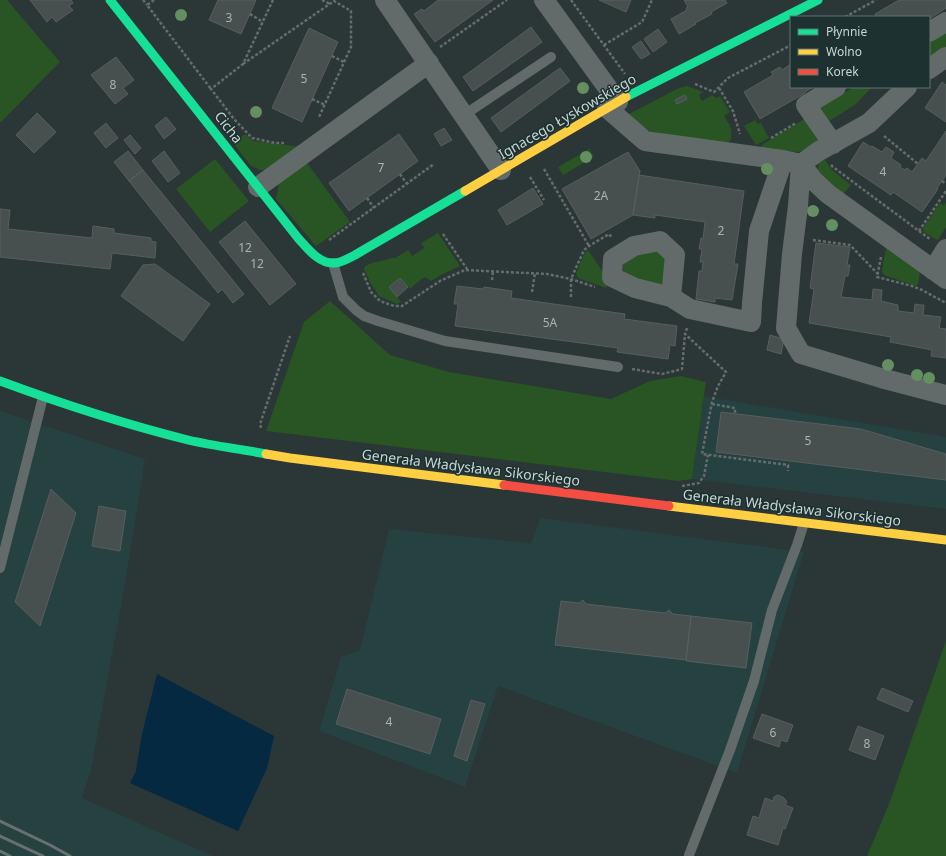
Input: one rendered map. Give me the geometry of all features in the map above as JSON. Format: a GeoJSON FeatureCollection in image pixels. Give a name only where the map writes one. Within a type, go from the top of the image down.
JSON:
{"type":"FeatureCollection","features":[{"type":"Feature","properties":{"kind":"main road","name":"Cicha"},"geometry":{"type":"LineString","coordinates":[[110,0],[298,238],[311,252],[322,260],[333,263]]}},
{"type":"Feature","properties":{"kind":"main road","name":"Ignacego Łyskowskiego"},"geometry":{"type":"LineString","coordinates":[[333,263],[355,255],[637,91],[818,0]]}},
{"type":"Feature","properties":{"kind":"main road","name":"Generała Władysława Sikorskiego"},"geometry":{"type":"LineString","coordinates":[[0,381],[43,397],[190,440],[290,458],[946,540]]}},
{"type":"Feature","properties":{"kind":"street"},"geometry":{"type":"LineString","coordinates":[[385,0],[501,170]]}},
{"type":"Feature","properties":{"kind":"street"},"geometry":{"type":"LineString","coordinates":[[544,0],[612,105],[646,141],[792,162],[831,153],[869,123],[906,88]]}},
{"type":"Feature","properties":{"kind":"street"},"geometry":{"type":"LineString","coordinates":[[930,31],[946,22]]}},
{"type":"Feature","properties":{"kind":"street"},"geometry":{"type":"LineString","coordinates":[[930,68],[946,57]]}},
{"type":"Feature","properties":{"kind":"street"},"geometry":{"type":"LineString","coordinates":[[258,187],[427,60]]}},
{"type":"Feature","properties":{"kind":"street"},"geometry":{"type":"LineString","coordinates":[[831,153],[812,113],[806,105],[834,88]]}},
{"type":"Feature","properties":{"kind":"street"},"geometry":{"type":"LineString","coordinates":[[792,162],[828,194],[940,274],[946,249]]}},
{"type":"Feature","properties":{"kind":"street"},"geometry":{"type":"LineString","coordinates":[[678,301],[675,255],[660,241],[634,246],[613,259],[612,277],[635,288],[678,301],[690,309],[751,322],[759,231],[792,162]]}},
{"type":"Feature","properties":{"kind":"street"},"geometry":{"type":"LineString","coordinates":[[792,162],[798,206],[792,254],[786,328],[801,354],[881,378],[946,395]]}},
{"type":"Feature","properties":{"kind":"lane"},"geometry":{"type":"LineString","coordinates":[[464,115],[551,57]]}},
{"type":"Feature","properties":{"kind":"lane"},"geometry":{"type":"LineString","coordinates":[[333,263],[343,297],[356,310],[371,319],[445,341],[618,367]]}},
{"type":"Feature","properties":{"kind":"lane"},"geometry":{"type":"LineString","coordinates":[[0,568],[43,397]]}},
{"type":"Feature","properties":{"kind":"lane"},"geometry":{"type":"LineString","coordinates":[[689,855],[754,681],[772,610],[804,523]]}},
{"type":"Feature","properties":{"kind":"path"},"geometry":{"type":"LineString","coordinates":[[143,0],[234,119],[252,138],[275,143],[289,143]]}},
{"type":"Feature","properties":{"kind":"path"},"geometry":{"type":"LineString","coordinates":[[146,5],[154,0]]}},
{"type":"Feature","properties":{"kind":"path"},"geometry":{"type":"LineString","coordinates":[[243,64],[273,0]]}},
{"type":"Feature","properties":{"kind":"path"},"geometry":{"type":"LineString","coordinates":[[322,0],[330,4]]}},
{"type":"Feature","properties":{"kind":"path"},"geometry":{"type":"LineString","coordinates":[[427,60],[507,0]]}},
{"type":"Feature","properties":{"kind":"path"},"geometry":{"type":"LineString","coordinates":[[571,0],[637,91]]}},
{"type":"Feature","properties":{"kind":"path"},"geometry":{"type":"LineString","coordinates":[[604,46],[642,22],[652,0]]}},
{"type":"Feature","properties":{"kind":"path"},"geometry":{"type":"LineString","coordinates":[[847,16],[876,0]]}},
{"type":"Feature","properties":{"kind":"path"},"geometry":{"type":"LineString","coordinates":[[211,89],[243,64],[334,1],[351,11],[351,47],[318,119]]}},
{"type":"Feature","properties":{"kind":"path"},"geometry":{"type":"LineString","coordinates":[[250,14],[263,22]]}},
{"type":"Feature","properties":{"kind":"path"},"geometry":{"type":"LineString","coordinates":[[694,83],[714,92],[728,78],[790,46]]}},
{"type":"Feature","properties":{"kind":"path"},"geometry":{"type":"LineString","coordinates":[[332,56],[344,62]]}},
{"type":"Feature","properties":{"kind":"path"},"geometry":{"type":"LineString","coordinates":[[719,88],[733,112],[740,132],[740,138]]}},
{"type":"Feature","properties":{"kind":"path"},"geometry":{"type":"LineString","coordinates":[[312,100],[325,105]]}},
{"type":"Feature","properties":{"kind":"path"},"geometry":{"type":"LineString","coordinates":[[768,140],[812,113]]}},
{"type":"Feature","properties":{"kind":"path"},"geometry":{"type":"LineString","coordinates":[[869,123],[918,164]]}},
{"type":"Feature","properties":{"kind":"path"},"geometry":{"type":"LineString","coordinates":[[831,153],[833,167],[919,231],[946,191]]}},
{"type":"Feature","properties":{"kind":"path"},"geometry":{"type":"LineString","coordinates":[[326,243],[434,164]]}},
{"type":"Feature","properties":{"kind":"path"},"geometry":{"type":"LineString","coordinates":[[543,168],[589,246]]}},
{"type":"Feature","properties":{"kind":"path"},"geometry":{"type":"LineString","coordinates":[[400,174],[407,184]]}},
{"type":"Feature","properties":{"kind":"path"},"geometry":{"type":"LineString","coordinates":[[530,176],[544,200]]}},
{"type":"Feature","properties":{"kind":"path"},"geometry":{"type":"LineString","coordinates":[[942,181],[946,184]]}},
{"type":"Feature","properties":{"kind":"path"},"geometry":{"type":"LineString","coordinates":[[367,198],[374,208]]}},
{"type":"Feature","properties":{"kind":"path"},"geometry":{"type":"LineString","coordinates":[[443,234],[468,270]]}},
{"type":"Feature","properties":{"kind":"path"},"geometry":{"type":"LineString","coordinates":[[811,246],[812,240],[850,245],[877,274],[877,277],[912,286],[946,303]]}},
{"type":"Feature","properties":{"kind":"path"},"geometry":{"type":"LineString","coordinates":[[877,274],[880,259]]}},
{"type":"Feature","properties":{"kind":"path"},"geometry":{"type":"LineString","coordinates":[[362,271],[371,292],[380,301],[394,306],[402,306],[440,281],[465,270],[546,274],[571,279],[609,292],[612,277]]}},
{"type":"Feature","properties":{"kind":"path"},"geometry":{"type":"LineString","coordinates":[[492,280],[493,271]]}},
{"type":"Feature","properties":{"kind":"path"},"geometry":{"type":"LineString","coordinates":[[532,292],[535,273]]}},
{"type":"Feature","properties":{"kind":"path"},"geometry":{"type":"LineString","coordinates":[[571,279],[571,297]]}},
{"type":"Feature","properties":{"kind":"path"},"geometry":{"type":"LineString","coordinates":[[618,367],[662,374],[682,369],[685,334],[687,328],[679,320],[678,301]]}},
{"type":"Feature","properties":{"kind":"path"},"geometry":{"type":"LineString","coordinates":[[685,334],[726,372],[718,386],[712,404],[702,454],[788,465],[788,471]]}},
{"type":"Feature","properties":{"kind":"path"},"geometry":{"type":"LineString","coordinates":[[261,428],[260,424],[290,336]]}},
{"type":"Feature","properties":{"kind":"path"},"geometry":{"type":"LineString","coordinates":[[712,404],[735,408],[735,414]]}},
{"type":"Feature","properties":{"kind":"path"},"geometry":{"type":"LineString","coordinates":[[685,485],[699,483],[704,476],[708,455]]}},
{"type":"Feature","properties":{"kind":"shaded area"},"geometry":{"type":"Polygon","coordinates":[[[704,396],[946,437],[946,509],[692,479],[704,396]]]}},
{"type":"Feature","properties":{"kind":"shaded area"},"geometry":{"type":"Polygon","coordinates":[[[0,411],[145,459],[125,584],[91,770],[82,798],[213,856],[0,856],[0,411]]]}},
{"type":"Feature","properties":{"kind":"shaded area"},"geometry":{"type":"Polygon","coordinates":[[[540,518],[804,552],[737,773],[498,686],[465,787],[319,731],[341,657],[360,650],[389,529],[531,543],[540,518]]]}},
{"type":"Feature","properties":{"kind":"shaded area"},"geometry":{"type":"Polygon","coordinates":[[[157,674],[274,736],[267,768],[238,831],[130,783],[136,771],[142,734],[157,674]]]}},
{"type":"Feature","properties":{"kind":"green space"},"geometry":{"type":"Polygon","coordinates":[[[0,0],[7,0],[60,62],[0,123],[0,0]]]}},
{"type":"Feature","properties":{"kind":"green space"},"geometry":{"type":"Polygon","coordinates":[[[946,30],[946,48],[930,60],[930,39],[946,30]]]}},
{"type":"Feature","properties":{"kind":"green space"},"geometry":{"type":"Polygon","coordinates":[[[687,86],[704,92],[699,95],[702,101],[712,95],[716,98],[720,96],[730,112],[724,116],[730,125],[730,141],[725,144],[650,131],[637,124],[627,115],[679,88],[687,86]]]}},
{"type":"Feature","properties":{"kind":"green space"},"geometry":{"type":"Polygon","coordinates":[[[852,88],[871,88],[856,104],[825,124],[819,111],[821,104],[836,98],[852,88]]]}},
{"type":"Feature","properties":{"kind":"green space"},"geometry":{"type":"Polygon","coordinates":[[[806,118],[823,138],[807,149],[799,152],[759,149],[763,144],[806,118]]]}},
{"type":"Feature","properties":{"kind":"green space"},"geometry":{"type":"Polygon","coordinates":[[[755,120],[758,124],[761,123],[769,138],[756,145],[744,126],[755,120]]]}},
{"type":"Feature","properties":{"kind":"green space"},"geometry":{"type":"Polygon","coordinates":[[[245,134],[253,141],[302,147],[268,170],[260,170],[251,166],[233,143],[245,134]]]}},
{"type":"Feature","properties":{"kind":"green space"},"geometry":{"type":"Polygon","coordinates":[[[589,149],[594,157],[563,175],[558,167],[589,149]]]}},
{"type":"Feature","properties":{"kind":"green space"},"geometry":{"type":"Polygon","coordinates":[[[215,159],[249,201],[210,232],[176,189],[215,159]]]}},
{"type":"Feature","properties":{"kind":"green space"},"geometry":{"type":"Polygon","coordinates":[[[305,160],[350,222],[316,246],[276,199],[279,183],[305,160]]]}},
{"type":"Feature","properties":{"kind":"green space"},"geometry":{"type":"Polygon","coordinates":[[[822,160],[825,160],[832,170],[851,185],[844,193],[839,194],[817,172],[819,163],[822,160]]]}},
{"type":"Feature","properties":{"kind":"green space"},"geometry":{"type":"Polygon","coordinates":[[[946,202],[946,227],[938,240],[924,232],[923,228],[940,203],[944,205],[946,202]]]}},
{"type":"Feature","properties":{"kind":"green space"},"geometry":{"type":"Polygon","coordinates":[[[438,233],[460,266],[431,281],[425,277],[410,289],[400,278],[389,287],[401,302],[397,304],[379,296],[364,269],[365,266],[395,258],[408,250],[412,256],[424,248],[421,243],[438,233]]]}},
{"type":"Feature","properties":{"kind":"green space"},"geometry":{"type":"Polygon","coordinates":[[[886,247],[920,271],[918,284],[916,286],[884,275],[882,271],[886,247]]]}},
{"type":"Feature","properties":{"kind":"green space"},"geometry":{"type":"Polygon","coordinates":[[[651,248],[665,250],[666,282],[659,288],[631,279],[623,270],[623,263],[651,248]]]}},
{"type":"Feature","properties":{"kind":"green space"},"geometry":{"type":"Polygon","coordinates":[[[588,250],[609,281],[606,288],[578,278],[576,274],[584,254],[588,250]]]}},
{"type":"Feature","properties":{"kind":"green space"},"geometry":{"type":"Polygon","coordinates":[[[330,301],[390,355],[449,372],[611,399],[650,381],[681,376],[706,382],[692,479],[678,481],[266,431],[304,322],[330,301]]]}},
{"type":"Feature","properties":{"kind":"green space"},"geometry":{"type":"Polygon","coordinates":[[[946,641],[946,856],[867,856],[889,804],[946,641]]]}},
{"type":"Feature","properties":{"kind":"building"},"geometry":{"type":"Polygon","coordinates":[[[30,0],[71,0],[73,3],[69,6],[73,10],[56,22],[52,17],[47,22],[30,0]]]}},
{"type":"Feature","properties":{"kind":"building"},"geometry":{"type":"Polygon","coordinates":[[[218,0],[256,0],[241,34],[209,20],[218,0]]]}},
{"type":"Feature","properties":{"kind":"building"},"geometry":{"type":"Polygon","coordinates":[[[438,0],[493,0],[435,42],[414,14],[422,9],[424,11],[438,0]]]}},
{"type":"Feature","properties":{"kind":"building"},"geometry":{"type":"Polygon","coordinates":[[[599,0],[631,0],[626,12],[599,0]]]}},
{"type":"Feature","properties":{"kind":"building"},"geometry":{"type":"Polygon","coordinates":[[[684,0],[725,0],[727,3],[679,34],[671,19],[687,10],[686,8],[688,7],[684,0]]]}},
{"type":"Feature","properties":{"kind":"building"},"geometry":{"type":"Polygon","coordinates":[[[899,0],[946,0],[946,8],[930,18],[930,16],[876,16],[875,14],[899,0]]]}},
{"type":"Feature","properties":{"kind":"building"},"geometry":{"type":"Polygon","coordinates":[[[531,27],[542,42],[473,91],[463,77],[531,27]]]}},
{"type":"Feature","properties":{"kind":"building"},"geometry":{"type":"Polygon","coordinates":[[[309,28],[338,42],[302,122],[272,108],[309,28]]]}},
{"type":"Feature","properties":{"kind":"building"},"geometry":{"type":"Polygon","coordinates":[[[658,29],[667,42],[653,52],[644,39],[658,29]]]}},
{"type":"Feature","properties":{"kind":"building"},"geometry":{"type":"Polygon","coordinates":[[[641,41],[650,54],[641,59],[632,47],[641,41]]]}},
{"type":"Feature","properties":{"kind":"building"},"geometry":{"type":"Polygon","coordinates":[[[116,57],[134,80],[123,88],[128,94],[115,104],[91,75],[116,57]]]}},
{"type":"Feature","properties":{"kind":"building"},"geometry":{"type":"Polygon","coordinates":[[[790,65],[790,88],[811,88],[760,119],[744,92],[773,75],[771,72],[780,67],[782,70],[790,65]]]}},
{"type":"Feature","properties":{"kind":"building"},"geometry":{"type":"Polygon","coordinates":[[[560,68],[570,81],[501,132],[491,118],[560,68]]]}},
{"type":"Feature","properties":{"kind":"building"},"geometry":{"type":"Polygon","coordinates":[[[942,82],[946,85],[946,122],[925,108],[942,82]]]}},
{"type":"Feature","properties":{"kind":"building"},"geometry":{"type":"Polygon","coordinates":[[[685,95],[687,99],[677,104],[675,100],[685,95]]]}},
{"type":"Feature","properties":{"kind":"building"},"geometry":{"type":"Polygon","coordinates":[[[37,113],[56,132],[34,153],[16,135],[37,113]]]}},
{"type":"Feature","properties":{"kind":"building"},"geometry":{"type":"Polygon","coordinates":[[[166,117],[176,129],[164,139],[155,126],[166,117]]]}},
{"type":"Feature","properties":{"kind":"building"},"geometry":{"type":"Polygon","coordinates":[[[106,123],[118,138],[106,148],[94,133],[106,123]]]}},
{"type":"Feature","properties":{"kind":"building"},"geometry":{"type":"Polygon","coordinates":[[[444,128],[452,140],[441,146],[434,134],[444,128]]]}},
{"type":"Feature","properties":{"kind":"building"},"geometry":{"type":"Polygon","coordinates":[[[946,131],[946,175],[922,212],[893,192],[891,195],[848,166],[863,142],[882,152],[886,147],[894,152],[891,158],[901,165],[900,167],[905,170],[907,168],[912,172],[922,158],[926,161],[946,131]]]}},
{"type":"Feature","properties":{"kind":"building"},"geometry":{"type":"Polygon","coordinates":[[[399,134],[418,161],[349,211],[329,183],[399,134]]]}},
{"type":"Feature","properties":{"kind":"building"},"geometry":{"type":"Polygon","coordinates":[[[130,135],[141,148],[135,154],[124,140],[130,135]]]}},
{"type":"Feature","properties":{"kind":"building"},"geometry":{"type":"Polygon","coordinates":[[[128,151],[143,170],[129,181],[114,162],[128,151]]]}},
{"type":"Feature","properties":{"kind":"building"},"geometry":{"type":"Polygon","coordinates":[[[164,151],[180,173],[168,182],[152,161],[164,151]]]}},
{"type":"Feature","properties":{"kind":"building"},"geometry":{"type":"Polygon","coordinates":[[[628,152],[640,171],[633,215],[591,239],[562,189],[628,152]]]}},
{"type":"Feature","properties":{"kind":"building"},"geometry":{"type":"Polygon","coordinates":[[[143,170],[244,294],[233,303],[222,289],[218,293],[129,181],[143,170]]]}},
{"type":"Feature","properties":{"kind":"building"},"geometry":{"type":"Polygon","coordinates":[[[639,175],[744,191],[734,264],[738,264],[732,300],[715,298],[715,302],[696,299],[699,271],[702,271],[703,262],[700,262],[702,249],[699,249],[701,238],[703,239],[705,222],[655,215],[655,218],[633,215],[639,175]]]}},
{"type":"Feature","properties":{"kind":"building"},"geometry":{"type":"Polygon","coordinates":[[[533,188],[543,204],[507,225],[498,210],[533,188]]]}},
{"type":"Feature","properties":{"kind":"building"},"geometry":{"type":"Polygon","coordinates":[[[0,209],[10,210],[8,229],[92,238],[93,226],[114,229],[114,233],[151,238],[151,241],[156,242],[155,258],[112,253],[110,269],[0,257],[0,209]]]}},
{"type":"Feature","properties":{"kind":"building"},"geometry":{"type":"Polygon","coordinates":[[[245,221],[296,284],[270,305],[219,242],[245,221]]]}},
{"type":"Feature","properties":{"kind":"building"},"geometry":{"type":"Polygon","coordinates":[[[816,243],[850,247],[847,265],[850,265],[848,276],[845,276],[841,297],[872,300],[873,289],[882,290],[881,301],[898,305],[898,311],[914,313],[915,304],[924,305],[923,315],[941,317],[939,328],[946,329],[946,358],[931,356],[932,350],[890,342],[891,337],[809,323],[814,289],[810,288],[816,243]]]}},
{"type":"Feature","properties":{"kind":"building"},"geometry":{"type":"Polygon","coordinates":[[[155,264],[210,304],[183,341],[121,296],[143,265],[155,264]]]}},
{"type":"Feature","properties":{"kind":"building"},"geometry":{"type":"Polygon","coordinates":[[[400,278],[408,287],[397,297],[389,287],[400,278]]]}},
{"type":"Feature","properties":{"kind":"building"},"geometry":{"type":"Polygon","coordinates":[[[457,286],[483,289],[484,287],[512,291],[511,298],[625,314],[624,319],[677,326],[675,346],[670,345],[668,359],[617,352],[618,348],[455,326],[458,304],[454,304],[457,286]]]}},
{"type":"Feature","properties":{"kind":"building"},"geometry":{"type":"Polygon","coordinates":[[[770,335],[784,339],[781,354],[767,350],[770,335]]]}},
{"type":"Feature","properties":{"kind":"building"},"geometry":{"type":"Polygon","coordinates":[[[721,412],[861,429],[946,454],[946,480],[716,452],[721,412]]]}},
{"type":"Feature","properties":{"kind":"building"},"geometry":{"type":"Polygon","coordinates":[[[51,489],[76,513],[40,626],[15,602],[51,489]]]}},
{"type":"Feature","properties":{"kind":"building"},"geometry":{"type":"Polygon","coordinates":[[[99,506],[126,511],[120,551],[92,546],[99,506]]]}},
{"type":"Feature","properties":{"kind":"building"},"geometry":{"type":"Polygon","coordinates":[[[583,600],[586,604],[665,613],[669,610],[673,614],[691,616],[686,660],[555,645],[561,601],[579,603],[583,600]]]}},
{"type":"Feature","properties":{"kind":"building"},"geometry":{"type":"Polygon","coordinates":[[[691,616],[752,623],[746,668],[686,661],[691,616]]]}},
{"type":"Feature","properties":{"kind":"building"},"geometry":{"type":"Polygon","coordinates":[[[882,688],[913,701],[908,712],[877,699],[882,688]]]}},
{"type":"Feature","properties":{"kind":"building"},"geometry":{"type":"Polygon","coordinates":[[[347,689],[441,719],[430,754],[336,724],[347,689]]]}},
{"type":"Feature","properties":{"kind":"building"},"geometry":{"type":"Polygon","coordinates":[[[471,700],[485,704],[467,761],[454,756],[471,700]]]}},
{"type":"Feature","properties":{"kind":"building"},"geometry":{"type":"Polygon","coordinates":[[[762,714],[793,725],[787,742],[781,740],[779,747],[753,738],[762,714]]]}},
{"type":"Feature","properties":{"kind":"building"},"geometry":{"type":"Polygon","coordinates":[[[858,726],[884,736],[875,760],[849,750],[858,726]]]}},
{"type":"Feature","properties":{"kind":"building"},"geometry":{"type":"Polygon","coordinates":[[[778,795],[784,798],[787,802],[785,805],[793,808],[785,829],[783,828],[778,845],[747,835],[753,816],[759,818],[765,798],[773,801],[774,797],[778,795]]]}},
{"type":"Feature","properties":{"kind":"railway"},"geometry":{"type":"LineString","coordinates":[[0,821],[70,856]]}},
{"type":"Feature","properties":{"kind":"railway"},"geometry":{"type":"LineString","coordinates":[[0,836],[43,856]]}},
{"type":"Feature","properties":{"kind":"railway"},"geometry":{"type":"LineString","coordinates":[[0,851],[10,856]]}},
{"type":"Feature","properties":{"kind":"traffic: fast"},"geometry":{"type":"LineString","coordinates":[[110,0],[298,238],[314,255],[323,261],[337,263],[348,259],[465,191]]}},
{"type":"Feature","properties":{"kind":"traffic: fast"},"geometry":{"type":"LineString","coordinates":[[626,97],[818,0]]}},
{"type":"Feature","properties":{"kind":"traffic: fast"},"geometry":{"type":"LineString","coordinates":[[0,381],[93,413],[164,434],[198,442],[266,454]]}},
{"type":"Feature","properties":{"kind":"traffic: slow"},"geometry":{"type":"LineString","coordinates":[[465,191],[626,97]]}},
{"type":"Feature","properties":{"kind":"traffic: slow"},"geometry":{"type":"LineString","coordinates":[[266,454],[504,485]]}},
{"type":"Feature","properties":{"kind":"traffic: slow"},"geometry":{"type":"LineString","coordinates":[[669,506],[946,540]]}},
{"type":"Feature","properties":{"kind":"traffic: jam"},"geometry":{"type":"LineString","coordinates":[[504,485],[669,506]]}}]}
